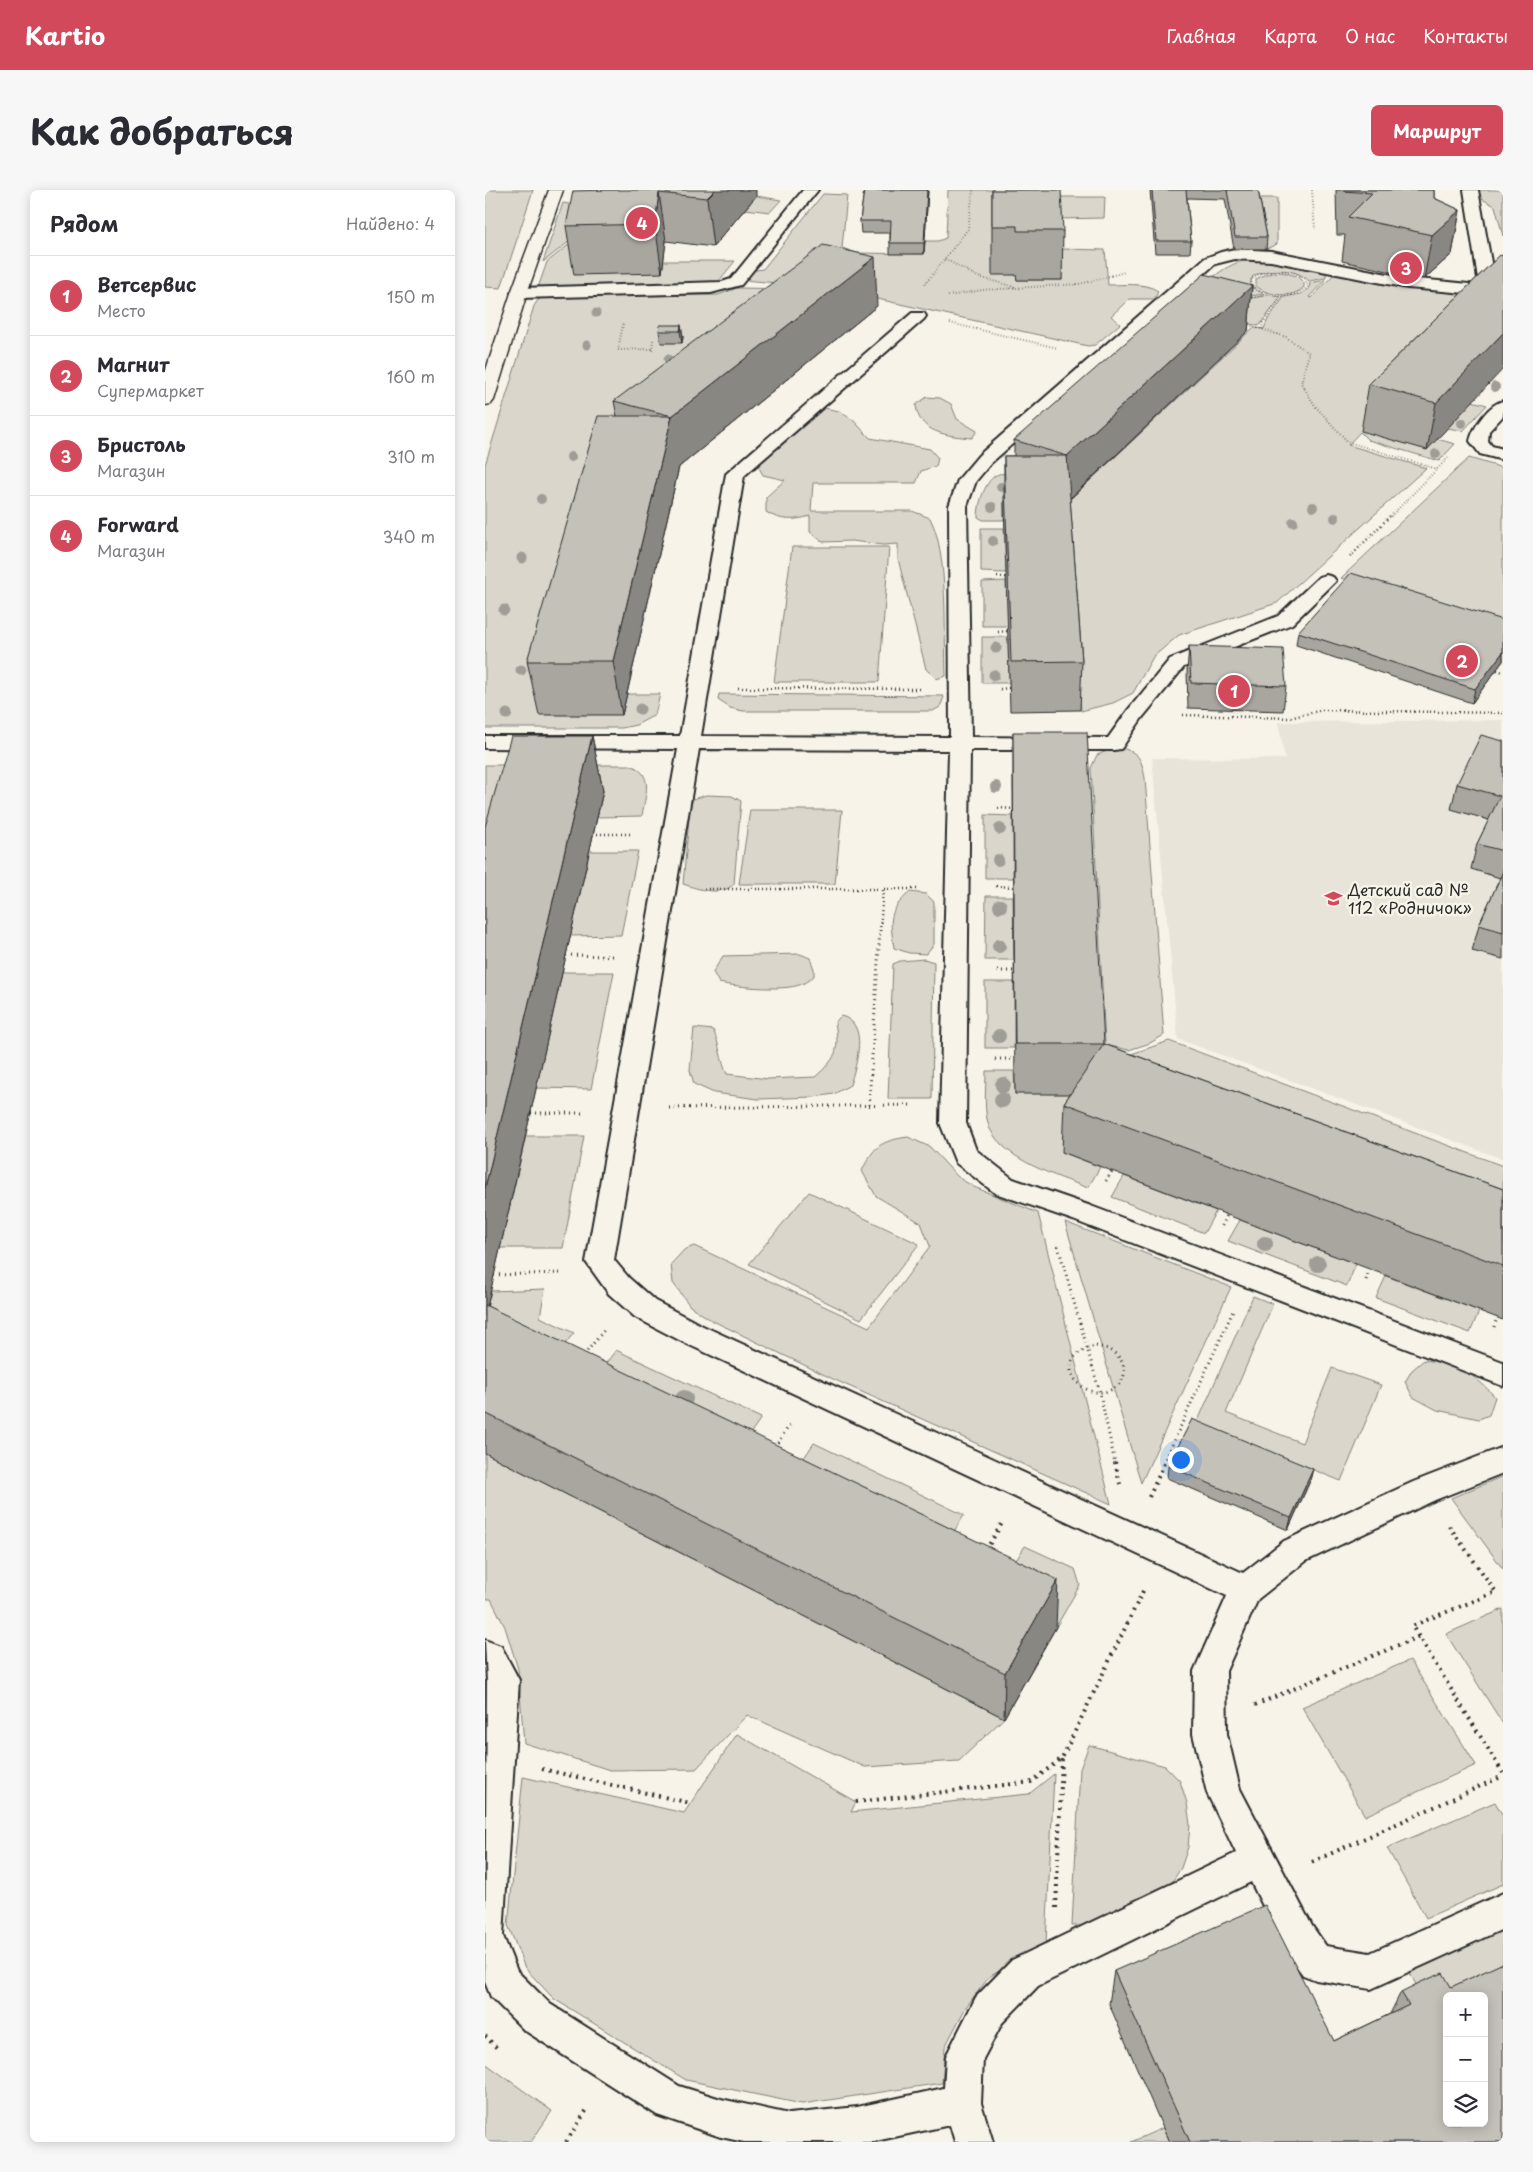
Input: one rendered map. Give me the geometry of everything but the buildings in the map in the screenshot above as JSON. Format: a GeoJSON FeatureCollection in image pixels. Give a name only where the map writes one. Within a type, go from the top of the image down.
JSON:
{"type":"FeatureCollection","features":[{"type":"Feature","properties":{"kind":"street"},"geometry":{"type":"LineString","coordinates":[[485,400],[519,293],[556,190]]}},
{"type":"Feature","properties":{"kind":"lane"},"geometry":{"type":"LineString","coordinates":[[519,293],[629,291],[725,286],[736,282],[811,190]]}},
{"type":"Feature","properties":{"kind":"lane"},"geometry":{"type":"LineString","coordinates":[[1471,190],[1495,291],[1407,283],[1271,256],[1246,253],[1226,255],[1210,261],[985,459],[967,480],[960,494],[958,506],[961,690],[953,1123],[965,1156],[1004,1186],[1503,1374]]}},
{"type":"Feature","properties":{"kind":"lane"},"geometry":{"type":"LineString","coordinates":[[918,316],[735,474],[691,743],[663,889],[600,1262],[619,1286],[645,1309],[693,1334],[1246,1589]]}},
{"type":"Feature","properties":{"kind":"lane"},"geometry":{"type":"LineString","coordinates":[[1503,406],[1481,430],[1479,441],[1486,450],[1503,455]]}},
{"type":"Feature","properties":{"kind":"lane"},"geometry":{"type":"LineString","coordinates":[[485,742],[1114,744],[1135,714],[1177,663],[1285,620],[1326,581]]}},
{"type":"Feature","properties":{"kind":"lane"},"geometry":{"type":"LineString","coordinates":[[1503,1460],[1424,1491],[1295,1552],[1246,1589],[1210,1671],[1210,1734],[1224,1793],[1299,1939],[1316,1962],[1371,1971],[1503,1911]]}},
{"type":"Feature","properties":{"kind":"lane"},"geometry":{"type":"LineString","coordinates":[[485,1655],[491,1656],[503,1680],[485,1936],[504,1984],[537,2017],[670,2102],[721,2118],[789,2133],[857,2126],[962,2103]]}},
{"type":"Feature","properties":{"kind":"lane"},"geometry":{"type":"LineString","coordinates":[[974,2142],[962,2103],[965,2056],[989,2010],[1025,1973],[1264,1871]]}},
{"type":"Feature","properties":{"kind":"path"},"geometry":{"type":"LineString","coordinates":[[922,287],[968,229],[973,190]]}},
{"type":"Feature","properties":{"kind":"path"},"geometry":{"type":"LineString","coordinates":[[945,259],[957,264],[971,275],[989,282],[1021,288]]}},
{"type":"Feature","properties":{"kind":"path"},"geometry":{"type":"LineString","coordinates":[[941,298],[983,290],[1080,284],[1125,272]]}},
{"type":"Feature","properties":{"kind":"path"},"geometry":{"type":"LineString","coordinates":[[629,291],[618,350],[652,349],[653,340]]}},
{"type":"Feature","properties":{"kind":"path"},"geometry":{"type":"LineString","coordinates":[[1241,300],[1269,294]]}},
{"type":"Feature","properties":{"kind":"path"},"geometry":{"type":"LineString","coordinates":[[1262,329],[1263,323],[1283,296]]}},
{"type":"Feature","properties":{"kind":"path"},"geometry":{"type":"LineString","coordinates":[[918,316],[1100,358]]}},
{"type":"Feature","properties":{"kind":"path"},"geometry":{"type":"LineString","coordinates":[[1244,324],[1285,337],[1309,353],[1301,384],[1316,407],[1347,442],[1437,469]]}},
{"type":"Feature","properties":{"kind":"path"},"geometry":{"type":"LineString","coordinates":[[1326,581],[1451,456]]}},
{"type":"Feature","properties":{"kind":"path"},"geometry":{"type":"LineString","coordinates":[[1497,670],[1503,672]]}},
{"type":"Feature","properties":{"kind":"path"},"geometry":{"type":"LineString","coordinates":[[700,688],[961,690]]}},
{"type":"Feature","properties":{"kind":"path"},"geometry":{"type":"LineString","coordinates":[[1135,714],[1290,718],[1322,710],[1503,712]]}},
{"type":"Feature","properties":{"kind":"path"},"geometry":{"type":"LineString","coordinates":[[593,834],[639,834]]}},
{"type":"Feature","properties":{"kind":"path"},"geometry":{"type":"LineString","coordinates":[[663,889],[883,889],[869,1105]]}},
{"type":"Feature","properties":{"kind":"path"},"geometry":{"type":"LineString","coordinates":[[566,955],[614,956]]}},
{"type":"Feature","properties":{"kind":"path"},"geometry":{"type":"LineString","coordinates":[[626,1109],[869,1105],[954,1106]]}},
{"type":"Feature","properties":{"kind":"path"},"geometry":{"type":"LineString","coordinates":[[531,1113],[583,1113]]}},
{"type":"Feature","properties":{"kind":"path"},"geometry":{"type":"LineString","coordinates":[[1045,1200],[1100,1393],[1131,1536]]}},
{"type":"Feature","properties":{"kind":"path"},"geometry":{"type":"LineString","coordinates":[[494,1275],[564,1273]]}},
{"type":"Feature","properties":{"kind":"path"},"geometry":{"type":"LineString","coordinates":[[1131,1536],[1249,1277]]}},
{"type":"Feature","properties":{"kind":"path"},"geometry":{"type":"LineString","coordinates":[[577,1362],[608,1326]]}},
{"type":"Feature","properties":{"kind":"path"},"geometry":{"type":"LineString","coordinates":[[1105,1347],[1121,1357],[1125,1364],[1126,1372],[1123,1380],[1117,1386],[1100,1393],[1083,1388],[1077,1383],[1070,1371],[1074,1356],[1087,1348],[1105,1347]]}},
{"type":"Feature","properties":{"kind":"path"},"geometry":{"type":"LineString","coordinates":[[770,1455],[791,1422]]}},
{"type":"Feature","properties":{"kind":"path"},"geometry":{"type":"LineString","coordinates":[[1264,1871],[1503,1775],[1412,1626],[1497,1592],[1424,1491]]}},
{"type":"Feature","properties":{"kind":"path"},"geometry":{"type":"LineString","coordinates":[[985,1552],[1004,1521]]}},
{"type":"Feature","properties":{"kind":"path"},"geometry":{"type":"LineString","coordinates":[[1055,1960],[1062,1758],[1154,1567],[1165,1552]]}},
{"type":"Feature","properties":{"kind":"path"},"geometry":{"type":"LineString","coordinates":[[1210,1724],[1418,1637]]}},
{"type":"Feature","properties":{"kind":"path"},"geometry":{"type":"LineString","coordinates":[[498,1758],[690,1803]]}},
{"type":"Feature","properties":{"kind":"path"},"geometry":{"type":"LineString","coordinates":[[856,1802],[1031,1782],[1062,1758]]}},
{"type":"Feature","properties":{"kind":"path"},"geometry":{"type":"LineString","coordinates":[[566,2142],[588,2108]]}},
{"type":"Feature","properties":{"kind":"shaded area"},"geometry":{"type":"Polygon","coordinates":[[[485,190],[533,190],[501,288],[485,287],[485,190]]]}},
{"type":"Feature","properties":{"kind":"shaded area"},"geometry":{"type":"Polygon","coordinates":[[[948,190],[1025,190],[1025,197],[1105,197],[1104,218],[1059,219],[1016,275],[1017,280],[1062,280],[1061,249],[1105,250],[1108,285],[1147,286],[1158,291],[1155,299],[1129,299],[1111,316],[1120,324],[1095,345],[1088,346],[824,287],[743,280],[750,271],[763,269],[823,194],[847,195],[842,248],[857,253],[924,254],[925,241],[938,241],[946,238],[948,190]]]}},
{"type":"Feature","properties":{"kind":"shaded area"},"geometry":{"type":"Polygon","coordinates":[[[1479,190],[1503,190],[1503,236],[1495,206],[1480,198],[1479,190]]]}},
{"type":"Feature","properties":{"kind":"shaded area"},"geometry":{"type":"Polygon","coordinates":[[[756,196],[781,200],[770,212],[745,209],[756,196]]]}},
{"type":"Feature","properties":{"kind":"shaded area"},"geometry":{"type":"Polygon","coordinates":[[[1256,198],[1277,198],[1277,244],[1266,249],[1256,198]]]}},
{"type":"Feature","properties":{"kind":"shaded area"},"geometry":{"type":"Polygon","coordinates":[[[563,203],[608,211],[543,262],[563,203]]]}},
{"type":"Feature","properties":{"kind":"shaded area"},"geometry":{"type":"Polygon","coordinates":[[[590,228],[663,261],[735,261],[718,282],[707,284],[538,288],[547,262],[590,228]]]}},
{"type":"Feature","properties":{"kind":"shaded area"},"geometry":{"type":"Polygon","coordinates":[[[1248,260],[1268,261],[1326,272],[1326,278],[1309,281],[1303,276],[1290,271],[1267,271],[1253,276],[1250,284],[1264,294],[1181,306],[1220,272],[1238,262],[1248,260]]]}},
{"type":"Feature","properties":{"kind":"shaded area"},"geometry":{"type":"Polygon","coordinates":[[[1282,272],[1297,276],[1304,283],[1304,287],[1294,293],[1280,295],[1267,292],[1256,286],[1256,279],[1266,274],[1282,272]]]}},
{"type":"Feature","properties":{"kind":"shaded area"},"geometry":{"type":"Polygon","coordinates":[[[1334,274],[1396,287],[1492,297],[1362,430],[1427,449],[1437,439],[1455,444],[1439,461],[1368,440],[1360,432],[1348,445],[1426,468],[1277,603],[1179,635],[1153,657],[1133,693],[1113,703],[1081,711],[1066,503],[1253,328],[1264,329],[1268,319],[1284,297],[1301,294],[1309,289],[1310,283],[1325,280],[1309,297],[1312,298],[1334,274]]]}},
{"type":"Feature","properties":{"kind":"shaded area"},"geometry":{"type":"Polygon","coordinates":[[[737,288],[797,289],[623,451],[627,694],[660,694],[655,715],[636,725],[622,728],[485,728],[485,465],[534,306],[538,300],[544,297],[718,295],[737,288]]]}},
{"type":"Feature","properties":{"kind":"shaded area"},"geometry":{"type":"Polygon","coordinates":[[[1268,295],[1281,297],[1259,326],[1190,310],[1268,295]]]}},
{"type":"Feature","properties":{"kind":"shaded area"},"geometry":{"type":"Polygon","coordinates":[[[927,397],[940,398],[951,404],[957,419],[977,431],[972,438],[944,434],[928,427],[922,422],[916,405],[927,397]]]}},
{"type":"Feature","properties":{"kind":"shaded area"},"geometry":{"type":"Polygon","coordinates":[[[1472,401],[1487,405],[1463,431],[1448,428],[1472,401]]]}},
{"type":"Feature","properties":{"kind":"shaded area"},"geometry":{"type":"Polygon","coordinates":[[[819,407],[839,411],[853,420],[870,438],[930,449],[938,458],[936,466],[921,471],[916,483],[813,483],[811,511],[912,511],[930,518],[936,533],[943,573],[946,676],[936,679],[926,669],[898,559],[898,544],[883,545],[852,541],[823,542],[810,532],[810,516],[787,519],[766,512],[766,497],[785,480],[763,475],[758,466],[769,450],[819,407]]]}},
{"type":"Feature","properties":{"kind":"shaded area"},"geometry":{"type":"Polygon","coordinates":[[[1469,458],[1503,468],[1503,629],[1341,578],[1469,458]]]}},
{"type":"Feature","properties":{"kind":"shaded area"},"geometry":{"type":"Polygon","coordinates":[[[999,474],[1005,474],[1022,480],[1066,503],[1004,503],[1004,520],[983,520],[978,517],[979,506],[986,486],[999,474]]]}},
{"type":"Feature","properties":{"kind":"shaded area"},"geometry":{"type":"Polygon","coordinates":[[[981,528],[1004,528],[1006,573],[981,572],[981,528]]]}},
{"type":"Feature","properties":{"kind":"shaded area"},"geometry":{"type":"Polygon","coordinates":[[[792,547],[889,547],[879,682],[774,682],[792,547]]]}},
{"type":"Feature","properties":{"kind":"shaded area"},"geometry":{"type":"Polygon","coordinates":[[[1006,581],[1008,626],[982,626],[982,582],[1006,581]]]}},
{"type":"Feature","properties":{"kind":"shaded area"},"geometry":{"type":"Polygon","coordinates":[[[982,637],[1008,637],[1009,683],[982,683],[982,637]]]}},
{"type":"Feature","properties":{"kind":"shaded area"},"geometry":{"type":"Polygon","coordinates":[[[719,694],[944,697],[940,707],[933,711],[743,711],[730,708],[718,700],[719,694]]]}},
{"type":"Feature","properties":{"kind":"shaded area","name":"Детский сад № 112 «Родничок»"},"geometry":{"type":"Polygon","coordinates":[[[1503,720],[1503,1159],[1178,1039],[1152,758],[1285,759],[1278,722],[1503,720]]]}},
{"type":"Feature","properties":{"kind":"shaded area"},"geometry":{"type":"Polygon","coordinates":[[[1117,747],[1138,756],[1145,778],[1164,1035],[1150,1043],[1129,1050],[1105,1045],[1091,768],[1097,755],[1117,747]]]}},
{"type":"Feature","properties":{"kind":"shaded area"},"geometry":{"type":"Polygon","coordinates":[[[485,765],[630,765],[643,774],[647,786],[642,816],[597,817],[485,934],[485,765]]]}},
{"type":"Feature","properties":{"kind":"shaded area"},"geometry":{"type":"Polygon","coordinates":[[[706,795],[732,796],[741,801],[734,884],[729,888],[716,891],[683,884],[690,807],[693,799],[706,795]]]}},
{"type":"Feature","properties":{"kind":"shaded area"},"geometry":{"type":"Polygon","coordinates":[[[750,810],[842,810],[835,884],[739,884],[750,810]]]}},
{"type":"Feature","properties":{"kind":"shaded area"},"geometry":{"type":"Polygon","coordinates":[[[985,815],[1013,816],[1013,878],[985,878],[985,815]]]}},
{"type":"Feature","properties":{"kind":"shaded area"},"geometry":{"type":"Polygon","coordinates":[[[589,851],[638,851],[621,935],[570,936],[589,851]]]}},
{"type":"Feature","properties":{"kind":"shaded area"},"geometry":{"type":"Polygon","coordinates":[[[910,892],[926,894],[934,902],[934,944],[926,954],[909,953],[894,948],[892,917],[897,905],[910,892]]]}},
{"type":"Feature","properties":{"kind":"shaded area"},"geometry":{"type":"Polygon","coordinates":[[[986,896],[1013,896],[1014,960],[985,960],[986,896]]]}},
{"type":"Feature","properties":{"kind":"shaded area"},"geometry":{"type":"Polygon","coordinates":[[[800,954],[810,958],[814,969],[814,976],[797,986],[763,988],[727,985],[719,983],[713,972],[723,956],[800,954]]]}},
{"type":"Feature","properties":{"kind":"shaded area"},"geometry":{"type":"Polygon","coordinates":[[[924,959],[934,962],[932,1099],[888,1099],[893,964],[900,961],[924,959]]]}},
{"type":"Feature","properties":{"kind":"shaded area"},"geometry":{"type":"Polygon","coordinates":[[[561,972],[614,972],[591,1089],[536,1088],[561,972]]]}},
{"type":"Feature","properties":{"kind":"shaded area"},"geometry":{"type":"Polygon","coordinates":[[[985,982],[1014,982],[1014,1048],[985,1048],[985,982]]]}},
{"type":"Feature","properties":{"kind":"shaded area"},"geometry":{"type":"Polygon","coordinates":[[[841,1016],[850,1020],[855,1027],[859,1046],[850,1085],[834,1094],[814,1097],[758,1099],[714,1093],[694,1084],[690,1070],[694,1028],[713,1030],[727,1074],[768,1079],[815,1077],[828,1065],[835,1054],[837,1040],[835,1022],[841,1016]]]}},
{"type":"Feature","properties":{"kind":"shaded area"},"geometry":{"type":"Polygon","coordinates":[[[1169,1041],[1503,1166],[1503,1243],[1062,1152],[1100,1167],[1088,1188],[1020,1159],[998,1140],[990,1129],[986,1108],[986,1071],[1014,1071],[1015,1094],[1169,1041]]]}},
{"type":"Feature","properties":{"kind":"shaded area"},"geometry":{"type":"Polygon","coordinates":[[[526,1136],[584,1136],[563,1248],[500,1248],[526,1136]]]}},
{"type":"Feature","properties":{"kind":"shaded area"},"geometry":{"type":"Polygon","coordinates":[[[908,1137],[930,1147],[959,1178],[974,1187],[1038,1213],[1111,1504],[833,1379],[711,1320],[690,1306],[673,1283],[671,1264],[684,1250],[694,1246],[869,1327],[930,1246],[921,1223],[876,1196],[862,1171],[874,1150],[879,1146],[891,1140],[908,1137]]]}},
{"type":"Feature","properties":{"kind":"shaded area"},"geometry":{"type":"Polygon","coordinates":[[[1124,1176],[1216,1211],[1204,1233],[1112,1197],[1124,1176]]]}},
{"type":"Feature","properties":{"kind":"shaded area"},"geometry":{"type":"Polygon","coordinates":[[[809,1192],[919,1244],[861,1319],[749,1264],[809,1192]]]}},
{"type":"Feature","properties":{"kind":"shaded area"},"geometry":{"type":"Polygon","coordinates":[[[1240,1220],[1356,1264],[1347,1286],[1228,1241],[1240,1220]]]}},
{"type":"Feature","properties":{"kind":"shaded area"},"geometry":{"type":"Polygon","coordinates":[[[1065,1222],[1231,1287],[1141,1483],[1065,1222]]]}},
{"type":"Feature","properties":{"kind":"shaded area"},"geometry":{"type":"Polygon","coordinates":[[[1386,1276],[1479,1311],[1470,1333],[1376,1298],[1386,1276]]]}},
{"type":"Feature","properties":{"kind":"shaded area"},"geometry":{"type":"Polygon","coordinates":[[[545,1289],[540,1317],[574,1333],[539,1375],[485,1316],[491,1291],[545,1289]]]}},
{"type":"Feature","properties":{"kind":"shaded area"},"geometry":{"type":"Polygon","coordinates":[[[1253,1296],[1273,1304],[1226,1413],[1302,1443],[1332,1368],[1381,1385],[1341,1481],[1197,1423],[1253,1296]]]}},
{"type":"Feature","properties":{"kind":"shaded area"},"geometry":{"type":"Polygon","coordinates":[[[616,1350],[761,1418],[727,1467],[582,1395],[616,1350]]]}},
{"type":"Feature","properties":{"kind":"shaded area"},"geometry":{"type":"Polygon","coordinates":[[[1424,1360],[1455,1367],[1479,1381],[1495,1397],[1489,1415],[1479,1419],[1437,1410],[1413,1397],[1405,1382],[1412,1370],[1424,1360]]]}},
{"type":"Feature","properties":{"kind":"shaded area"},"geometry":{"type":"Polygon","coordinates":[[[814,1443],[964,1515],[933,1566],[781,1492],[814,1443]]]}},
{"type":"Feature","properties":{"kind":"shaded area"},"geometry":{"type":"Polygon","coordinates":[[[485,1453],[1004,1718],[959,1761],[865,1767],[747,1715],[696,1769],[610,1770],[524,1743],[518,1669],[505,1627],[491,1599],[485,1599],[485,1453]]]}},
{"type":"Feature","properties":{"kind":"shaded area"},"geometry":{"type":"Polygon","coordinates":[[[1503,1476],[1503,1569],[1451,1498],[1503,1476]]]}},
{"type":"Feature","properties":{"kind":"shaded area"},"geometry":{"type":"Polygon","coordinates":[[[1025,1546],[1075,1569],[1080,1585],[1056,1627],[994,1596],[1025,1546]]]}},
{"type":"Feature","properties":{"kind":"shaded area"},"geometry":{"type":"Polygon","coordinates":[[[1503,1609],[1503,1724],[1446,1634],[1503,1609]]]}},
{"type":"Feature","properties":{"kind":"shaded area"},"geometry":{"type":"Polygon","coordinates":[[[1410,1660],[1476,1765],[1365,1816],[1302,1707],[1410,1660]]]}},
{"type":"Feature","properties":{"kind":"shaded area"},"geometry":{"type":"Polygon","coordinates":[[[737,1734],[856,1802],[851,1812],[1029,1794],[1054,1774],[1046,1943],[989,1977],[966,2007],[945,2047],[942,2083],[802,2104],[686,2080],[554,1999],[525,1968],[508,1925],[523,1777],[684,1813],[737,1734]]]}},
{"type":"Feature","properties":{"kind":"shaded area"},"geometry":{"type":"Polygon","coordinates":[[[1089,1745],[1165,1766],[1180,1781],[1187,1803],[1190,1825],[1188,1847],[1181,1868],[1170,1885],[1090,1926],[1072,1926],[1080,1769],[1089,1745]]]}},
{"type":"Feature","properties":{"kind":"shaded area"},"geometry":{"type":"Polygon","coordinates":[[[1495,1802],[1503,1816],[1503,1884],[1426,1918],[1387,1848],[1495,1802]]]}},
{"type":"Feature","properties":{"kind":"shaded area"},"geometry":{"type":"Polygon","coordinates":[[[1503,1922],[1503,1983],[1464,1992],[1443,1992],[1443,2002],[1433,2016],[1406,1966],[1503,1922]]]}},
{"type":"Feature","properties":{"kind":"shaded area"},"geometry":{"type":"Polygon","coordinates":[[[485,2063],[552,2111],[531,2142],[485,2142],[485,2063]]]}},
{"type":"Feature","properties":{"kind":"shaded area"},"geometry":{"type":"Polygon","coordinates":[[[1163,2128],[1169,2142],[1131,2142],[1163,2128]]]}},
{"type":"Feature","properties":{"kind":"place","name":"Forward"},"geometry":{"type":"Point","coordinates":[642,223]}},
{"type":"Feature","properties":{"kind":"place","name":"Бристоль"},"geometry":{"type":"Point","coordinates":[1406,268]}},
{"type":"Feature","properties":{"kind":"place","name":"Магнит"},"geometry":{"type":"Point","coordinates":[1462,661]}},
{"type":"Feature","properties":{"kind":"place","name":"Ветсервис"},"geometry":{"type":"Point","coordinates":[1234,691]}},
{"type":"Feature","properties":{"kind":"place","name":"Детский сад № 112 «Родничок»"},"geometry":{"type":"Point","coordinates":[1334,899]}}]}
